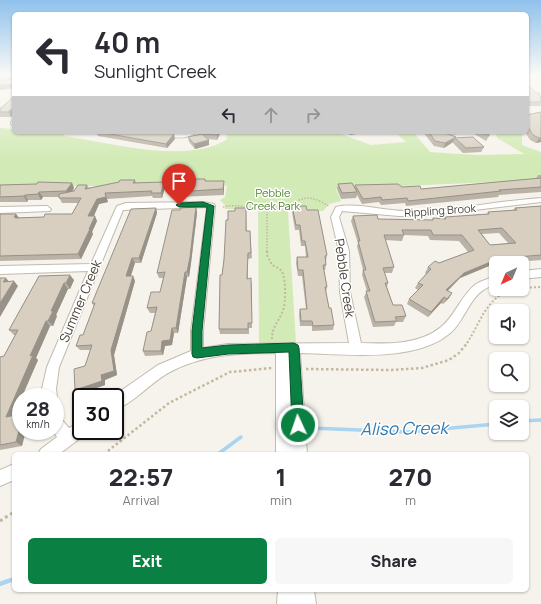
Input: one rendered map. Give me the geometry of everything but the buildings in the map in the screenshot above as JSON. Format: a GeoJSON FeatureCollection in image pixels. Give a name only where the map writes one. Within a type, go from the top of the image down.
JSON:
{"type":"FeatureCollection","features":[{"type":"Feature","properties":{"kind":"street"},"geometry":{"type":"LineString","coordinates":[[171,134],[184,134]]}},
{"type":"Feature","properties":{"kind":"street","name":"Rippling Brook"},"geometry":{"type":"LineString","coordinates":[[340,209],[346,208],[408,214],[490,207],[541,200]]}},
{"type":"Feature","properties":{"kind":"street","name":"Summer Creek"},"geometry":{"type":"LineString","coordinates":[[49,388],[53,367],[120,208],[134,205],[203,204],[211,206],[197,331],[197,354]]}},
{"type":"Feature","properties":{"kind":"street"},"geometry":{"type":"LineString","coordinates":[[0,210],[47,209]]}},
{"type":"Feature","properties":{"kind":"street","name":"Pebble Creek"},"geometry":{"type":"LineString","coordinates":[[340,209],[336,213],[335,217],[344,251],[345,292],[356,348]]}},
{"type":"Feature","properties":{"kind":"street"},"geometry":{"type":"LineString","coordinates":[[0,270],[94,267]]}},
{"type":"Feature","properties":{"kind":"street"},"geometry":{"type":"LineString","coordinates":[[529,274],[541,273]]}},
{"type":"Feature","properties":{"kind":"street"},"geometry":{"type":"LineString","coordinates":[[124,397],[163,369],[197,354],[228,349],[395,349],[424,342],[445,331],[459,315],[468,300],[480,288],[489,284]]}},
{"type":"Feature","properties":{"kind":"street"},"geometry":{"type":"LineString","coordinates":[[283,348],[284,452]]}},
{"type":"Feature","properties":{"kind":"street"},"geometry":{"type":"LineString","coordinates":[[283,348],[299,452]]}},
{"type":"Feature","properties":{"kind":"street"},"geometry":{"type":"LineString","coordinates":[[64,433],[68,438]]}},
{"type":"Feature","properties":{"kind":"street"},"geometry":{"type":"LineString","coordinates":[[49,452],[72,435]]}},
{"type":"Feature","properties":{"kind":"street"},"geometry":{"type":"LineString","coordinates":[[0,478],[12,473]]}},
{"type":"Feature","properties":{"kind":"street"},"geometry":{"type":"LineString","coordinates":[[287,592],[287,604]]}},
{"type":"Feature","properties":{"kind":"street"},"geometry":{"type":"LineString","coordinates":[[306,592],[306,604]]}},
{"type":"Feature","properties":{"kind":"path"},"geometry":{"type":"LineString","coordinates":[[223,207],[239,204],[267,210],[280,210],[305,197],[318,199],[329,206]]}},
{"type":"Feature","properties":{"kind":"path"},"geometry":{"type":"LineString","coordinates":[[267,210],[267,255],[272,265],[280,268],[283,272],[285,301],[280,318],[272,330],[283,348]]}},
{"type":"Feature","properties":{"kind":"path"},"geometry":{"type":"LineString","coordinates":[[529,288],[541,287]]}},
{"type":"Feature","properties":{"kind":"path"},"geometry":{"type":"LineString","coordinates":[[107,452],[169,403],[230,372],[282,367]]}},
{"type":"Feature","properties":{"kind":"path"},"geometry":{"type":"LineString","coordinates":[[0,521],[12,513]]}},
{"type":"Feature","properties":{"kind":"green space","name":"Pebble Creek Park"},"geometry":{"type":"Polygon","coordinates":[[[0,128],[12,129],[12,134],[62,134],[65,136],[125,147],[170,151],[210,147],[226,140],[228,134],[341,134],[371,145],[406,142],[397,134],[415,134],[430,152],[476,155],[524,154],[497,138],[496,134],[522,134],[522,145],[541,152],[541,180],[336,189],[341,201],[329,204],[323,211],[288,211],[296,344],[259,343],[258,210],[225,209],[225,205],[220,200],[225,197],[227,186],[0,186],[0,128]]]}},
{"type":"Feature","properties":{"kind":"waterway","name":"Aliso Creek"},"geometry":{"type":"LineString","coordinates":[[529,421],[541,420]]}},
{"type":"Feature","properties":{"kind":"waterway","name":"Aliso Creek"},"geometry":{"type":"LineString","coordinates":[[311,428],[408,432],[489,425]]}},
{"type":"Feature","properties":{"kind":"waterway","name":"Aliso Creek"},"geometry":{"type":"LineString","coordinates":[[221,452],[241,437]]}},
{"type":"Feature","properties":{"kind":"waterway","name":"Aliso Creek"},"geometry":{"type":"LineString","coordinates":[[0,584],[12,580]]}},
{"type":"Feature","properties":{"kind":"route"},"geometry":{"type":"LineString","coordinates":[[179,205],[203,204],[211,206],[197,331],[197,354],[228,349],[294,348],[298,425]]}}]}
